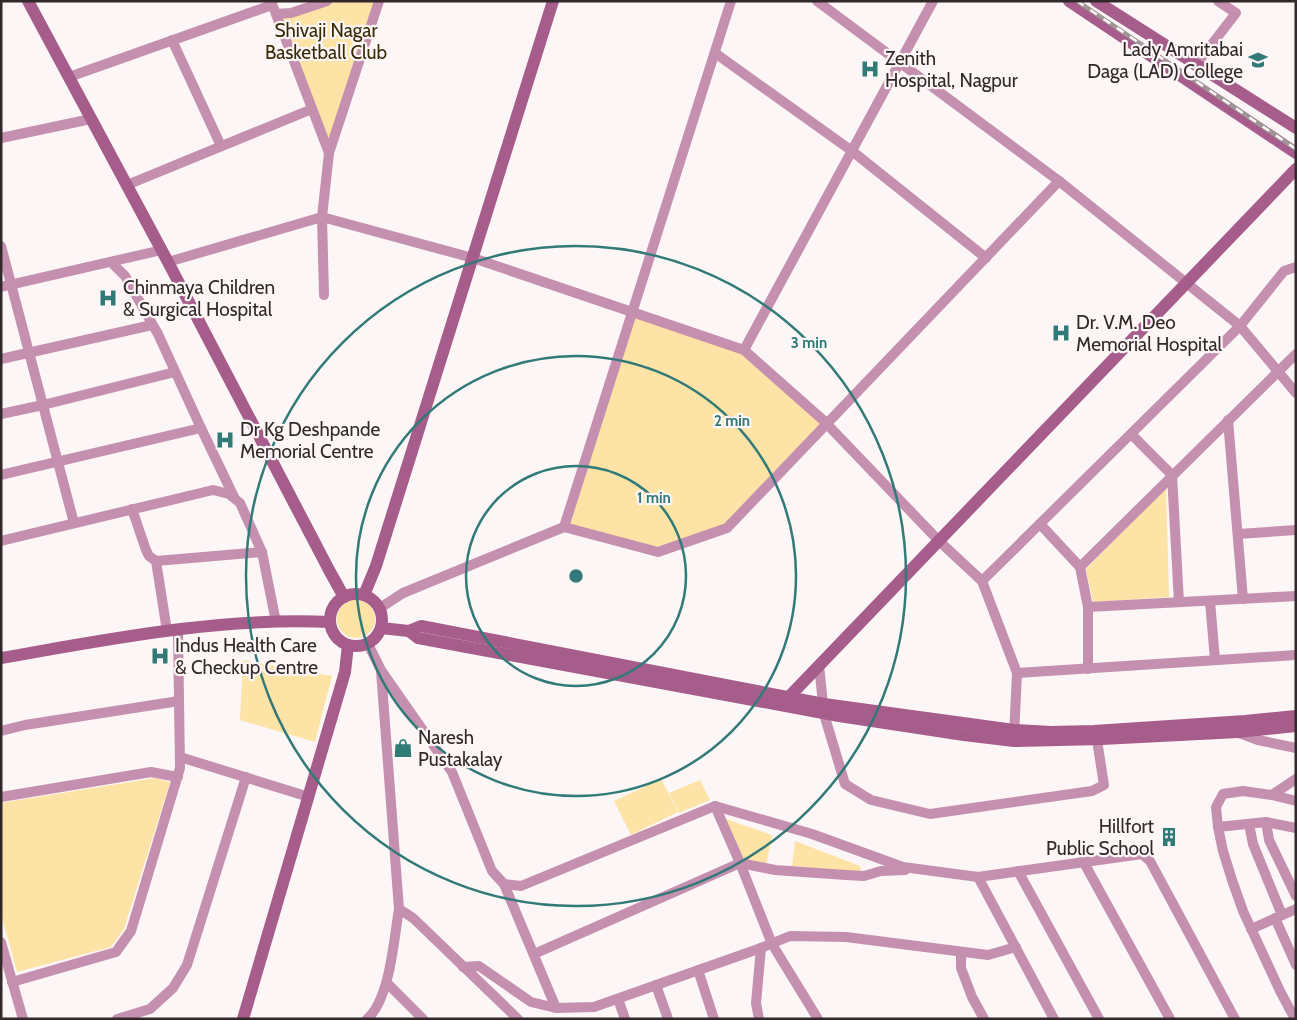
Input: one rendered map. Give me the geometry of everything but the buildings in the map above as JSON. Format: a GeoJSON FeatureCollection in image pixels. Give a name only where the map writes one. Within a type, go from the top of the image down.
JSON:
{"type":"FeatureCollection","features":[{"type":"Feature","properties":{"kind":"street"},"geometry":{"type":"LineString","coordinates":[[28,1],[162,250],[344,597]]}},
{"type":"Feature","properties":{"kind":"street"},"geometry":{"type":"LineString","coordinates":[[69,77],[172,40],[273,7],[291,13],[327,1]]}},
{"type":"Feature","properties":{"kind":"street"},"geometry":{"type":"LineString","coordinates":[[324,295],[322,217],[328,153],[379,1]]}},
{"type":"Feature","properties":{"kind":"street"},"geometry":{"type":"LineString","coordinates":[[564,527],[731,1]]}},
{"type":"Feature","properties":{"kind":"street"},"geometry":{"type":"LineString","coordinates":[[817,1],[1059,181],[1240,326],[1296,393]]}},
{"type":"Feature","properties":{"kind":"street"},"geometry":{"type":"LineString","coordinates":[[744,350],[933,1]]}},
{"type":"Feature","properties":{"kind":"street"},"geometry":{"type":"LineString","coordinates":[[1069,1],[1296,153]]}},
{"type":"Feature","properties":{"kind":"street"},"geometry":{"type":"LineString","coordinates":[[1096,1],[1296,128]]}},
{"type":"Feature","properties":{"kind":"street"},"geometry":{"type":"LineString","coordinates":[[1196,65],[1236,13],[1218,1]]}},
{"type":"Feature","properties":{"kind":"street"},"geometry":{"type":"LineString","coordinates":[[364,595],[376,566],[474,258],[550,2]]}},
{"type":"Feature","properties":{"kind":"street"},"geometry":{"type":"LineString","coordinates":[[273,7],[328,153]]}},
{"type":"Feature","properties":{"kind":"street"},"geometry":{"type":"LineString","coordinates":[[172,40],[221,146]]}},
{"type":"Feature","properties":{"kind":"street"},"geometry":{"type":"LineString","coordinates":[[715,53],[852,151],[986,258]]}},
{"type":"Feature","properties":{"kind":"street"},"geometry":{"type":"LineString","coordinates":[[127,185],[312,109]]}},
{"type":"Feature","properties":{"kind":"street"},"geometry":{"type":"LineString","coordinates":[[1,138],[91,119]]}},
{"type":"Feature","properties":{"kind":"street"},"geometry":{"type":"LineString","coordinates":[[784,701],[1296,168]]}},
{"type":"Feature","properties":{"kind":"street"},"geometry":{"type":"LineString","coordinates":[[380,608],[403,593],[564,527],[658,552],[727,528],[1059,181]]}},
{"type":"Feature","properties":{"kind":"street"},"geometry":{"type":"LineString","coordinates":[[168,262],[322,217],[474,258],[744,350],[827,424],[939,541],[982,581],[1017,673],[1014,736]]}},
{"type":"Feature","properties":{"kind":"street"},"geometry":{"type":"LineString","coordinates":[[1,246],[6,286],[29,352],[74,523]]}},
{"type":"Feature","properties":{"kind":"street"},"geometry":{"type":"LineString","coordinates":[[6,286],[162,250]]}},
{"type":"Feature","properties":{"kind":"street"},"geometry":{"type":"LineString","coordinates":[[110,262],[125,276],[152,325],[234,499]]}},
{"type":"Feature","properties":{"kind":"street"},"geometry":{"type":"LineString","coordinates":[[982,581],[1240,326],[1284,271],[1296,267]]}},
{"type":"Feature","properties":{"kind":"street"},"geometry":{"type":"LineString","coordinates":[[1,358],[152,325]]}},
{"type":"Feature","properties":{"kind":"street"},"geometry":{"type":"LineString","coordinates":[[1080,567],[1296,354]]}},
{"type":"Feature","properties":{"kind":"street"},"geometry":{"type":"LineString","coordinates":[[1,414],[175,372]]}},
{"type":"Feature","properties":{"kind":"street"},"geometry":{"type":"LineString","coordinates":[[1228,420],[1243,599]]}},
{"type":"Feature","properties":{"kind":"street"},"geometry":{"type":"LineString","coordinates":[[1,475],[201,428]]}},
{"type":"Feature","properties":{"kind":"street"},"geometry":{"type":"LineString","coordinates":[[1131,434],[1172,475],[1179,602]]}},
{"type":"Feature","properties":{"kind":"street"},"geometry":{"type":"LineString","coordinates":[[1,541],[213,490],[229,494],[240,503],[262,552],[276,622]]}},
{"type":"Feature","properties":{"kind":"street"},"geometry":{"type":"LineString","coordinates":[[132,509],[146,550],[149,556],[156,561],[262,552]]}},
{"type":"Feature","properties":{"kind":"street"},"geometry":{"type":"LineString","coordinates":[[1040,524],[1080,567],[1088,607],[1088,669]]}},
{"type":"Feature","properties":{"kind":"street"},"geometry":{"type":"LineString","coordinates":[[1238,534],[1296,530]]}},
{"type":"Feature","properties":{"kind":"street"},"geometry":{"type":"LineString","coordinates":[[12,982],[116,952],[131,931],[180,768],[179,701],[172,631],[156,561]]}},
{"type":"Feature","properties":{"kind":"street"},"geometry":{"type":"LineString","coordinates":[[358,594],[364,595],[376,602],[380,608],[382,615],[381,628],[374,640],[368,644],[348,645],[336,636],[330,622],[333,607],[344,597],[358,594]]}},
{"type":"Feature","properties":{"kind":"street"},"geometry":{"type":"LineString","coordinates":[[1088,607],[1296,596]]}},
{"type":"Feature","properties":{"kind":"street"},"geometry":{"type":"LineString","coordinates":[[1210,601],[1215,660]]}},
{"type":"Feature","properties":{"kind":"street"},"geometry":{"type":"LineString","coordinates":[[1,658],[139,634],[257,622],[330,622]]}},
{"type":"Feature","properties":{"kind":"street"},"geometry":{"type":"LineString","coordinates":[[381,628],[409,631],[418,638],[824,709],[1014,736],[1097,740],[1238,732],[1296,726]]}},
{"type":"Feature","properties":{"kind":"street"},"geometry":{"type":"LineString","coordinates":[[368,644],[381,670],[452,772],[492,870],[504,884],[556,1008]]}},
{"type":"Feature","properties":{"kind":"street"},"geometry":{"type":"LineString","coordinates":[[243,1019],[345,672],[348,645]]}},
{"type":"Feature","properties":{"kind":"street"},"geometry":{"type":"LineString","coordinates":[[1017,673],[1296,655]]}},
{"type":"Feature","properties":{"kind":"street"},"geometry":{"type":"LineString","coordinates":[[819,665],[824,709],[845,784],[871,800],[930,814],[1092,791],[1104,786],[1097,740]]}},
{"type":"Feature","properties":{"kind":"street"},"geometry":{"type":"LineString","coordinates":[[367,1019],[373,1014],[387,983],[398,909],[381,670]]}},
{"type":"Feature","properties":{"kind":"street"},"geometry":{"type":"LineString","coordinates":[[1,731],[24,725],[179,701]]}},
{"type":"Feature","properties":{"kind":"street"},"geometry":{"type":"LineString","coordinates":[[1014,736],[1296,716]]}},
{"type":"Feature","properties":{"kind":"street"},"geometry":{"type":"LineString","coordinates":[[1238,732],[1258,740],[1296,748]]}},
{"type":"Feature","properties":{"kind":"street"},"geometry":{"type":"LineString","coordinates":[[180,757],[309,797]]}},
{"type":"Feature","properties":{"kind":"street"},"geometry":{"type":"LineString","coordinates":[[1,797],[151,772],[178,777]]}},
{"type":"Feature","properties":{"kind":"street"},"geometry":{"type":"LineString","coordinates":[[117,1019],[150,1009],[172,988],[188,965],[246,777]]}},
{"type":"Feature","properties":{"kind":"street"},"geometry":{"type":"LineString","coordinates":[[1272,795],[1296,779]]}},
{"type":"Feature","properties":{"kind":"street"},"geometry":{"type":"LineString","coordinates":[[1294,1016],[1251,928],[1232,880],[1223,852],[1216,807],[1222,794],[1243,792],[1272,795],[1296,801]]}},
{"type":"Feature","properties":{"kind":"street"},"geometry":{"type":"LineString","coordinates":[[504,884],[521,886],[714,806],[812,834],[903,867],[978,877],[1142,854],[1147,857],[1207,964],[1235,1019]]}},
{"type":"Feature","properties":{"kind":"street"},"geometry":{"type":"LineString","coordinates":[[714,806],[740,863],[772,944],[818,1019]]}},
{"type":"Feature","properties":{"kind":"street"},"geometry":{"type":"LineString","coordinates":[[1218,827],[1266,822],[1296,828]]}},
{"type":"Feature","properties":{"kind":"street"},"geometry":{"type":"LineString","coordinates":[[1266,822],[1268,840],[1296,896]]}},
{"type":"Feature","properties":{"kind":"street"},"geometry":{"type":"LineString","coordinates":[[1249,824],[1255,850],[1296,965]]}},
{"type":"Feature","properties":{"kind":"street"},"geometry":{"type":"LineString","coordinates":[[1083,861],[1170,1019]]}},
{"type":"Feature","properties":{"kind":"street"},"geometry":{"type":"LineString","coordinates":[[534,954],[740,863],[775,870],[864,876],[881,871],[926,870]]}},
{"type":"Feature","properties":{"kind":"street"},"geometry":{"type":"LineString","coordinates":[[1018,871],[1099,1019]]}},
{"type":"Feature","properties":{"kind":"street"},"geometry":{"type":"LineString","coordinates":[[978,877],[1054,1019]]}},
{"type":"Feature","properties":{"kind":"street"},"geometry":{"type":"LineString","coordinates":[[398,909],[412,918],[518,1019]]}},
{"type":"Feature","properties":{"kind":"street"},"geometry":{"type":"LineString","coordinates":[[1251,928],[1296,909]]}},
{"type":"Feature","properties":{"kind":"street"},"geometry":{"type":"LineString","coordinates":[[463,967],[479,966],[531,1002],[556,1008],[594,1007],[790,936],[846,937],[988,955],[1016,947]]}},
{"type":"Feature","properties":{"kind":"street"},"geometry":{"type":"LineString","coordinates":[[1,942],[23,1019]]}},
{"type":"Feature","properties":{"kind":"street"},"geometry":{"type":"LineString","coordinates":[[759,1019],[756,1003],[761,948]]}},
{"type":"Feature","properties":{"kind":"street"},"geometry":{"type":"LineString","coordinates":[[961,952],[961,968],[972,997],[984,1019]]}},
{"type":"Feature","properties":{"kind":"street"},"geometry":{"type":"LineString","coordinates":[[698,970],[714,1019]]}},
{"type":"Feature","properties":{"kind":"street"},"geometry":{"type":"LineString","coordinates":[[387,983],[423,1019]]}},
{"type":"Feature","properties":{"kind":"street"},"geometry":{"type":"LineString","coordinates":[[656,985],[668,1019]]}},
{"type":"Feature","properties":{"kind":"street"},"geometry":{"type":"LineString","coordinates":[[618,999],[625,1019]]}},
{"type":"Feature","properties":{"kind":"green space","name":"Shivaji Nagar Basketball Club"},"geometry":{"type":"Polygon","coordinates":[[[333,1],[376,1],[329,153],[280,17],[333,1]]]}},
{"type":"Feature","properties":{"kind":"green space"},"geometry":{"type":"Polygon","coordinates":[[[632,313],[744,350],[827,424],[727,528],[658,552],[564,527],[632,313]]]}},
{"type":"Feature","properties":{"kind":"green space"},"geometry":{"type":"Polygon","coordinates":[[[1166,488],[1169,597],[1093,602],[1086,569],[1166,488]]]}},
{"type":"Feature","properties":{"kind":"green space"},"geometry":{"type":"Polygon","coordinates":[[[356,600],[370,605],[375,619],[370,633],[356,638],[342,633],[337,619],[342,605],[356,600]]]}},
{"type":"Feature","properties":{"kind":"green space"},"geometry":{"type":"Polygon","coordinates":[[[243,660],[332,676],[315,742],[240,720],[243,660]]]}},
{"type":"Feature","properties":{"kind":"green space"},"geometry":{"type":"Polygon","coordinates":[[[155,778],[170,782],[124,929],[111,947],[17,972],[1,914],[1,803],[155,778]]]}},
{"type":"Feature","properties":{"kind":"green space"},"geometry":{"type":"Polygon","coordinates":[[[661,779],[678,812],[631,835],[614,801],[661,779]]]}},
{"type":"Feature","properties":{"kind":"green space"},"geometry":{"type":"Polygon","coordinates":[[[700,780],[710,800],[679,813],[669,793],[700,780]]]}},
{"type":"Feature","properties":{"kind":"green space"},"geometry":{"type":"Polygon","coordinates":[[[726,819],[772,835],[766,866],[742,861],[726,819]]]}},
{"type":"Feature","properties":{"kind":"green space"},"geometry":{"type":"Polygon","coordinates":[[[795,841],[860,866],[861,870],[860,872],[792,866],[795,841]]]}},
{"type":"Feature","properties":{"kind":"railway"},"geometry":{"type":"LineString","coordinates":[[1077,1],[1296,149]]}},
{"type":"Feature","properties":{"kind":"place","name":"Lady Amritabai Daga (LAD) College"},"geometry":{"type":"Point","coordinates":[1258,60]}},
{"type":"Feature","properties":{"kind":"place","name":"Zenith Hospital, Nagpur"},"geometry":{"type":"Point","coordinates":[870,69]}},
{"type":"Feature","properties":{"kind":"place","name":"Chinmaya Children & Surgical Hospital"},"geometry":{"type":"Point","coordinates":[108,298]}},
{"type":"Feature","properties":{"kind":"place","name":"Dr. V.M. Deo Memorial Hospital"},"geometry":{"type":"Point","coordinates":[1061,333]}},
{"type":"Feature","properties":{"kind":"place","name":"Dr Kg Deshpande Memorial Centre"},"geometry":{"type":"Point","coordinates":[225,440]}},
{"type":"Feature","properties":{"kind":"place","name":"Indus Health Care & Checkup Centre"},"geometry":{"type":"Point","coordinates":[160,656]}},
{"type":"Feature","properties":{"kind":"place","name":"Naresh Pustakalay"},"geometry":{"type":"Point","coordinates":[403,748]}},
{"type":"Feature","properties":{"kind":"place","name":"Hillfort Public School"},"geometry":{"type":"Point","coordinates":[1169,837]}}]}
